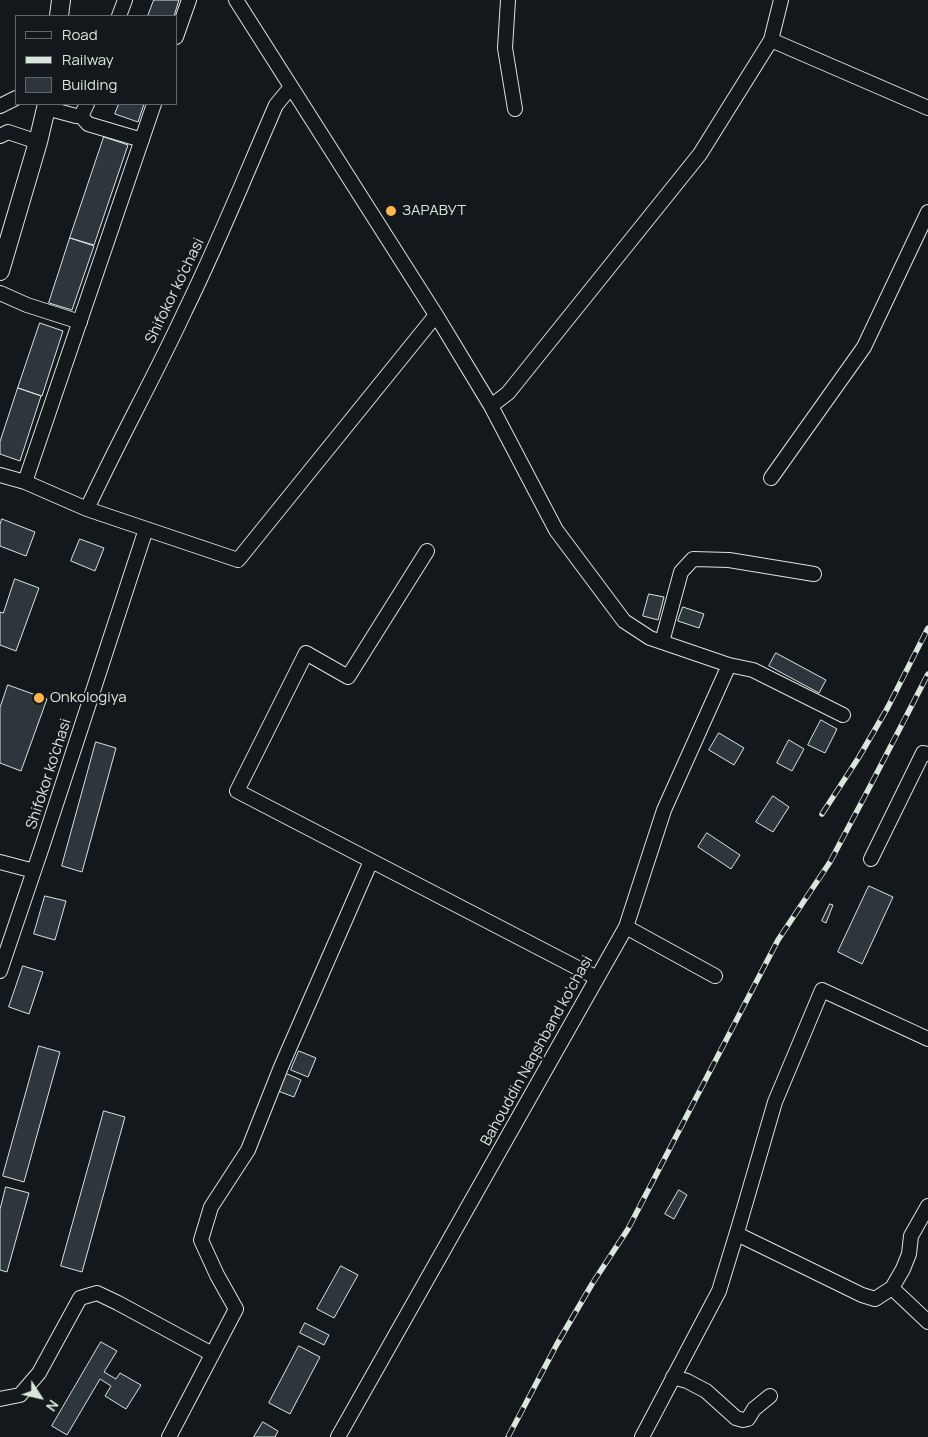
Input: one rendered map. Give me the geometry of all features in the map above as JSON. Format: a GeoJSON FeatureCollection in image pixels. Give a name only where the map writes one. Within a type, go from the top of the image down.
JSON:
{"type":"FeatureCollection","features":[{"type":"Feature","properties":{"kind":"main road"},"geometry":{"type":"LineString","coordinates":[[60,15],[61,0]]}},
{"type":"Feature","properties":{"kind":"main road"},"geometry":{"type":"LineString","coordinates":[[0,271],[38,142],[46,106]]}},
{"type":"Feature","properties":{"kind":"street"},"geometry":{"type":"LineString","coordinates":[[119,15],[124,0]]}},
{"type":"Feature","properties":{"kind":"street"},"geometry":{"type":"LineString","coordinates":[[178,32],[189,0]]}},
{"type":"Feature","properties":{"kind":"street"},"geometry":{"type":"LineString","coordinates":[[508,0],[505,48],[515,109]]}},
{"type":"Feature","properties":{"kind":"street"},"geometry":{"type":"LineString","coordinates":[[491,406],[508,393],[700,154],[771,40],[781,0]]}},
{"type":"Feature","properties":{"kind":"street"},"geometry":{"type":"LineString","coordinates":[[237,1],[436,315],[491,406],[556,530],[624,621],[650,638],[729,665],[753,670],[843,715]]}},
{"type":"Feature","properties":{"kind":"street"},"geometry":{"type":"LineString","coordinates":[[771,40],[928,108]]}},
{"type":"Feature","properties":{"kind":"street","name":"Shifokor ko'chasi"},"geometry":{"type":"LineString","coordinates":[[86,509],[185,312],[214,250],[276,105],[291,87]]}},
{"type":"Feature","properties":{"kind":"street"},"geometry":{"type":"LineString","coordinates":[[0,106],[15,98]]}},
{"type":"Feature","properties":{"kind":"street"},"geometry":{"type":"LineString","coordinates":[[26,482],[154,105]]}},
{"type":"Feature","properties":{"kind":"street"},"geometry":{"type":"LineString","coordinates":[[46,106],[76,116],[84,110],[88,124],[142,140]]}},
{"type":"Feature","properties":{"kind":"street"},"geometry":{"type":"LineString","coordinates":[[0,136],[8,132],[38,142]]}},
{"type":"Feature","properties":{"kind":"street"},"geometry":{"type":"LineString","coordinates":[[771,478],[864,347],[928,212]]}},
{"type":"Feature","properties":{"kind":"street"},"geometry":{"type":"LineString","coordinates":[[0,293],[27,305],[80,322]]}},
{"type":"Feature","properties":{"kind":"street"},"geometry":{"type":"LineString","coordinates":[[0,475],[26,482],[86,509],[238,560],[436,315]]}},
{"type":"Feature","properties":{"kind":"street","name":"Shifokor ko'chasi"},"geometry":{"type":"LineString","coordinates":[[0,971],[146,529]]}},
{"type":"Feature","properties":{"kind":"street"},"geometry":{"type":"LineString","coordinates":[[427,551],[348,676],[306,653],[237,791],[597,978]]}},
{"type":"Feature","properties":{"kind":"street"},"geometry":{"type":"LineString","coordinates":[[662,642],[681,572],[693,559],[729,560],[814,574]]}},
{"type":"Feature","properties":{"kind":"street","name":"Bahouddin Naqshband ko'chasi"},"geometry":{"type":"LineString","coordinates":[[338,1437],[626,927],[664,810],[729,665]]}},
{"type":"Feature","properties":{"kind":"street"},"geometry":{"type":"LineString","coordinates":[[871,859],[923,753],[928,754]]}},
{"type":"Feature","properties":{"kind":"street"},"geometry":{"type":"LineString","coordinates":[[169,1437],[236,1309],[217,1275],[202,1240],[211,1207],[248,1150],[281,1067],[371,861]]}},
{"type":"Feature","properties":{"kind":"street"},"geometry":{"type":"LineString","coordinates":[[0,862],[34,871]]}},
{"type":"Feature","properties":{"kind":"street"},"geometry":{"type":"LineString","coordinates":[[626,927],[715,976]]}},
{"type":"Feature","properties":{"kind":"street"},"geometry":{"type":"LineString","coordinates":[[642,1437],[719,1290],[775,1102],[822,990],[928,1039]]}},
{"type":"Feature","properties":{"kind":"street"},"geometry":{"type":"LineString","coordinates":[[737,1234],[862,1295],[875,1299],[892,1288],[903,1269],[909,1254],[911,1236],[928,1206]]}},
{"type":"Feature","properties":{"kind":"street"},"geometry":{"type":"LineString","coordinates":[[892,1288],[928,1322]]}},
{"type":"Feature","properties":{"kind":"street"},"geometry":{"type":"LineString","coordinates":[[0,1399],[20,1395],[39,1374],[80,1298],[97,1293],[212,1354]]}},
{"type":"Feature","properties":{"kind":"street"},"geometry":{"type":"LineString","coordinates":[[673,1377],[687,1381],[706,1391],[736,1418],[744,1420],[748,1419],[754,1409],[770,1396]]}},
{"type":"Feature","properties":{"kind":"building"},"geometry":{"type":"Polygon","coordinates":[[[154,0],[179,0],[174,15],[148,15],[154,0]]]}},
{"type":"Feature","properties":{"kind":"building"},"geometry":{"type":"Polygon","coordinates":[[[119,105],[144,105],[138,122],[115,114],[119,105]]]}},
{"type":"Feature","properties":{"kind":"building"},"geometry":{"type":"Polygon","coordinates":[[[104,137],[128,145],[94,245],[70,238],[104,137]]]}},
{"type":"Feature","properties":{"kind":"building"},"geometry":{"type":"Polygon","coordinates":[[[70,238],[94,246],[72,310],[49,303],[70,238]]]}},
{"type":"Feature","properties":{"kind":"building"},"geometry":{"type":"Polygon","coordinates":[[[40,323],[63,331],[42,396],[18,388],[40,323]]]}},
{"type":"Feature","properties":{"kind":"building"},"geometry":{"type":"Polygon","coordinates":[[[18,388],[41,396],[20,461],[0,454],[0,442],[18,388]]]}},
{"type":"Feature","properties":{"kind":"building"},"geometry":{"type":"Polygon","coordinates":[[[2,519],[35,532],[26,556],[0,546],[0,525],[2,519]]]}},
{"type":"Feature","properties":{"kind":"building"},"geometry":{"type":"Polygon","coordinates":[[[80,539],[104,548],[95,571],[71,561],[80,539]]]}},
{"type":"Feature","properties":{"kind":"building"},"geometry":{"type":"Polygon","coordinates":[[[15,579],[39,588],[16,651],[0,645],[0,612],[3,613],[15,579]]]}},
{"type":"Feature","properties":{"kind":"building"},"geometry":{"type":"Polygon","coordinates":[[[649,594],[664,597],[658,620],[643,616],[649,594]]]}},
{"type":"Feature","properties":{"kind":"building"},"geometry":{"type":"Polygon","coordinates":[[[683,607],[704,614],[699,628],[678,621],[683,607]]]}},
{"type":"Feature","properties":{"kind":"building"},"geometry":{"type":"Polygon","coordinates":[[[776,653],[826,680],[819,693],[769,666],[776,653]]]}},
{"type":"Feature","properties":{"kind":"building"},"geometry":{"type":"Polygon","coordinates":[[[8,685],[47,699],[21,771],[0,763],[0,708],[8,685]]]}},
{"type":"Feature","properties":{"kind":"building"},"geometry":{"type":"Polygon","coordinates":[[[821,720],[837,729],[825,753],[808,745],[821,720]]]}},
{"type":"Feature","properties":{"kind":"building"},"geometry":{"type":"Polygon","coordinates":[[[719,733],[744,748],[734,765],[709,750],[719,733]]]}},
{"type":"Feature","properties":{"kind":"building"},"geometry":{"type":"Polygon","coordinates":[[[789,740],[804,749],[792,771],[777,763],[789,740]]]}},
{"type":"Feature","properties":{"kind":"building"},"geometry":{"type":"Polygon","coordinates":[[[96,742],[116,748],[82,872],[62,866],[96,742]]]}},
{"type":"Feature","properties":{"kind":"building"},"geometry":{"type":"Polygon","coordinates":[[[773,796],[789,807],[773,832],[756,822],[773,796]]]}},
{"type":"Feature","properties":{"kind":"building"},"geometry":{"type":"Polygon","coordinates":[[[707,833],[740,855],[731,869],[698,847],[707,833]]]}},
{"type":"Feature","properties":{"kind":"building"},"geometry":{"type":"Polygon","coordinates":[[[869,886],[893,897],[862,964],[838,952],[869,886]]]}},
{"type":"Feature","properties":{"kind":"building"},"geometry":{"type":"Polygon","coordinates":[[[45,896],[66,901],[55,940],[34,934],[45,896]]]}},
{"type":"Feature","properties":{"kind":"building"},"geometry":{"type":"Polygon","coordinates":[[[830,904],[833,905],[826,923],[822,921],[830,904]]]}},
{"type":"Feature","properties":{"kind":"building"},"geometry":{"type":"Polygon","coordinates":[[[23,966],[43,972],[29,1014],[9,1007],[23,966]]]}},
{"type":"Feature","properties":{"kind":"building"},"geometry":{"type":"Polygon","coordinates":[[[39,1046],[60,1052],[24,1182],[3,1176],[39,1046]]]}},
{"type":"Feature","properties":{"kind":"building"},"geometry":{"type":"Polygon","coordinates":[[[299,1051],[316,1058],[308,1077],[291,1070],[299,1051]]]}},
{"type":"Feature","properties":{"kind":"building"},"geometry":{"type":"Polygon","coordinates":[[[285,1073],[301,1080],[294,1097],[278,1091],[285,1073]]]}},
{"type":"Feature","properties":{"kind":"building"},"geometry":{"type":"Polygon","coordinates":[[[104,1111],[125,1117],[82,1272],[61,1266],[104,1111]]]}},
{"type":"Feature","properties":{"kind":"building"},"geometry":{"type":"Polygon","coordinates":[[[6,1187],[29,1193],[7,1272],[0,1270],[0,1210],[6,1187]]]}},
{"type":"Feature","properties":{"kind":"building"},"geometry":{"type":"Polygon","coordinates":[[[679,1190],[687,1195],[674,1219],[665,1214],[679,1190]]]}},
{"type":"Feature","properties":{"kind":"building"},"geometry":{"type":"Polygon","coordinates":[[[341,1266],[358,1275],[334,1318],[317,1309],[341,1266]]]}},
{"type":"Feature","properties":{"kind":"building"},"geometry":{"type":"Polygon","coordinates":[[[305,1323],[329,1335],[324,1345],[300,1333],[305,1323]]]}},
{"type":"Feature","properties":{"kind":"building"},"geometry":{"type":"Polygon","coordinates":[[[101,1342],[117,1351],[104,1372],[116,1379],[120,1373],[141,1385],[126,1409],[105,1396],[111,1386],[100,1379],[67,1435],[52,1426],[101,1342]]]}},
{"type":"Feature","properties":{"kind":"building"},"geometry":{"type":"Polygon","coordinates":[[[299,1346],[320,1357],[290,1414],[269,1403],[299,1346]]]}},
{"type":"Feature","properties":{"kind":"building"},"geometry":{"type":"Polygon","coordinates":[[[263,1422],[278,1431],[275,1437],[254,1437],[263,1422]]]}},
{"type":"Feature","properties":{"kind":"railway"},"geometry":{"type":"LineString","coordinates":[[822,814],[859,757],[888,707],[928,628]]}},
{"type":"Feature","properties":{"kind":"railway"},"geometry":{"type":"LineString","coordinates":[[508,1437],[557,1344],[592,1284],[628,1229],[778,940],[830,862],[928,674]]}},
{"type":"Feature","properties":{"kind":"place","name":"ЗАРАВУТ"},"geometry":{"type":"Point","coordinates":[391,211]}},
{"type":"Feature","properties":{"kind":"place","name":"Onkologiya"},"geometry":{"type":"Point","coordinates":[39,698]}}]}
